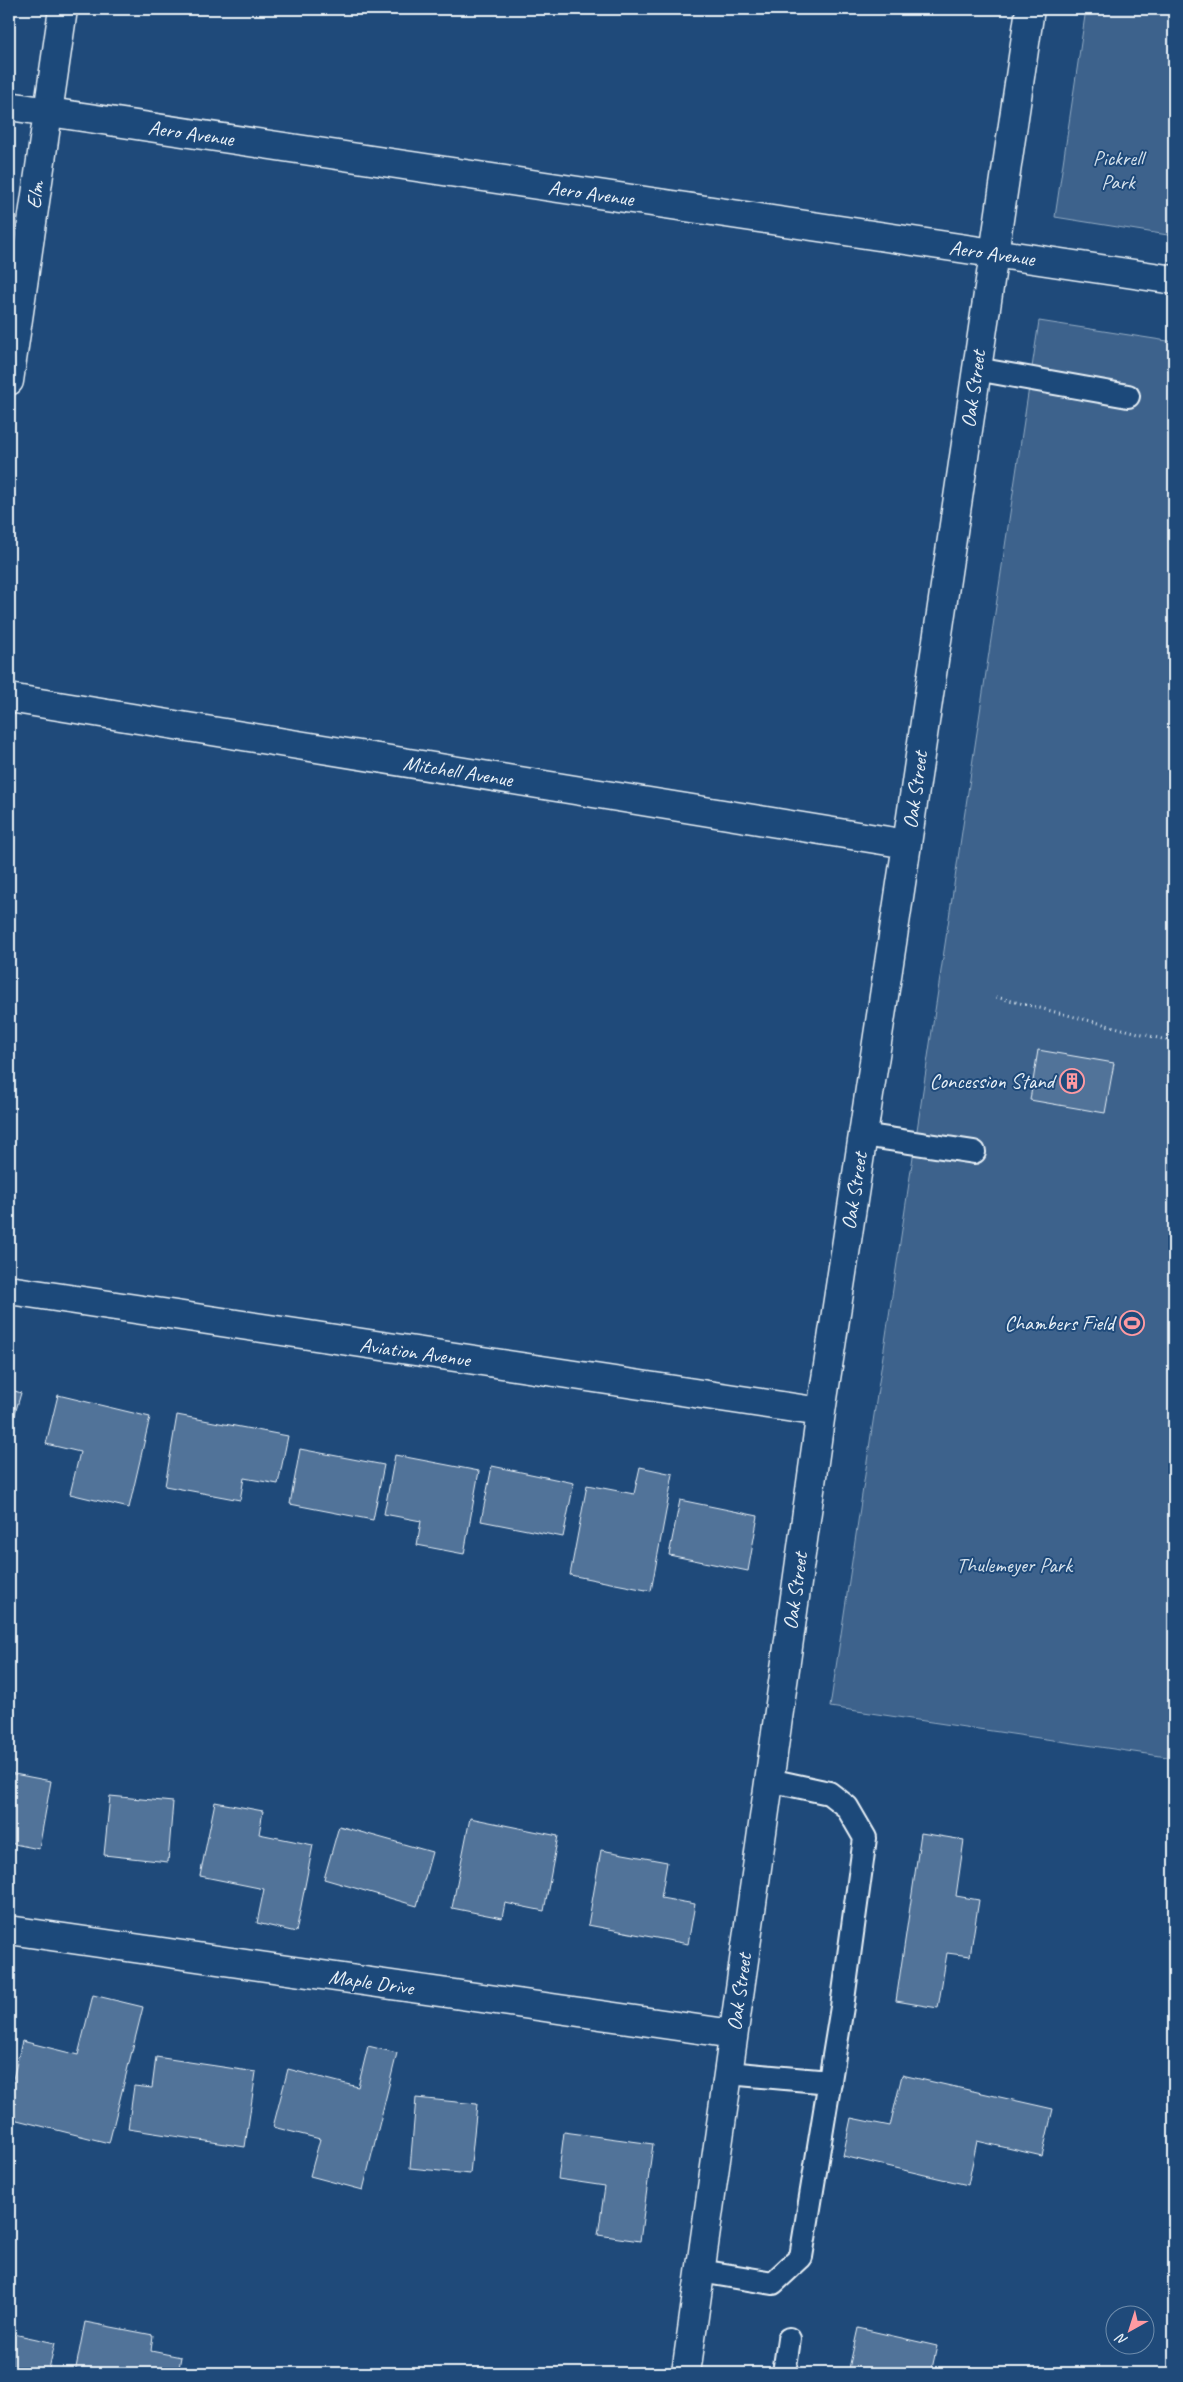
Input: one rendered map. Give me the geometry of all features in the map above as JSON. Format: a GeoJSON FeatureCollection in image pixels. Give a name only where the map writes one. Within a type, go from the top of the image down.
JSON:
{"type":"FeatureCollection","features":[{"type":"Feature","properties":{"kind":"street","name":"Elm"},"geometry":{"type":"LineString","coordinates":[[9,381],[62,9]]}},
{"type":"Feature","properties":{"kind":"street","name":"Oak Street"},"geometry":{"type":"LineString","coordinates":[[686,2373],[820,1412],[907,844],[1030,9]]}},
{"type":"Feature","properties":{"kind":"street","name":"Aero Avenue"},"geometry":{"type":"LineString","coordinates":[[9,106],[1174,280]]}},
{"type":"Feature","properties":{"kind":"street","name":"Mitchell Avenue"},"geometry":{"type":"LineString","coordinates":[[9,698],[907,844]]}},
{"type":"Feature","properties":{"kind":"street","name":"Aviation Avenue"},"geometry":{"type":"LineString","coordinates":[[9,1290],[820,1412]]}},
{"type":"Feature","properties":{"kind":"street","name":"Maple Drive"},"geometry":{"type":"LineString","coordinates":[[9,1930],[733,2034]]}},
{"type":"Feature","properties":{"kind":"lane"},"geometry":{"type":"LineString","coordinates":[[976,369],[1128,396]]}},
{"type":"Feature","properties":{"kind":"lane"},"geometry":{"type":"LineString","coordinates":[[863,1135],[974,1152]]}},
{"type":"Feature","properties":{"kind":"lane"},"geometry":{"type":"LineString","coordinates":[[700,2271],[773,2283],[801,2257],[830,2082],[864,1838],[847,1807],[830,1793],[769,1780]]}},
{"type":"Feature","properties":{"kind":"lane"},"geometry":{"type":"LineString","coordinates":[[728,2073],[830,2082]]}},
{"type":"Feature","properties":{"kind":"lane"},"geometry":{"type":"LineString","coordinates":[[784,2373],[789,2339]]}},
{"type":"Feature","properties":{"kind":"path"},"geometry":{"type":"LineString","coordinates":[[996,997],[1174,1042]]}},
{"type":"Feature","properties":{"kind":"green space","name":"Pickrell Park"},"geometry":{"type":"Polygon","coordinates":[[[1086,9],[1174,9],[1174,236],[1055,217],[1086,9]]]}},
{"type":"Feature","properties":{"kind":"green space","name":"Thulemeyer Park"},"geometry":{"type":"Polygon","coordinates":[[[1039,321],[1174,342],[1174,1758],[830,1707],[1039,321]]]}},
{"type":"Feature","properties":{"kind":"building","name":"Concession Stand"},"geometry":{"type":"Polygon","coordinates":[[[1038,1050],[1114,1063],[1105,1113],[1030,1100],[1038,1050]]]}},
{"type":"Feature","properties":{"kind":"building"},"geometry":{"type":"Polygon","coordinates":[[[9,1389],[21,1393],[9,1434],[9,1389]]]}},
{"type":"Feature","properties":{"kind":"building"},"geometry":{"type":"Polygon","coordinates":[[[58,1395],[150,1417],[129,1508],[70,1494],[80,1452],[46,1444],[58,1395]]]}},
{"type":"Feature","properties":{"kind":"building"},"geometry":{"type":"Polygon","coordinates":[[[177,1415],[288,1436],[278,1484],[244,1478],[240,1500],[165,1486],[177,1415]]]}},
{"type":"Feature","properties":{"kind":"building"},"geometry":{"type":"Polygon","coordinates":[[[300,1449],[384,1465],[373,1520],[290,1504],[300,1449]]]}},
{"type":"Feature","properties":{"kind":"building"},"geometry":{"type":"Polygon","coordinates":[[[395,1455],[479,1471],[464,1554],[417,1545],[421,1521],[384,1514],[395,1455]]]}},
{"type":"Feature","properties":{"kind":"building"},"geometry":{"type":"Polygon","coordinates":[[[492,1466],[574,1483],[563,1537],[481,1521],[492,1466]]]}},
{"type":"Feature","properties":{"kind":"building"},"geometry":{"type":"Polygon","coordinates":[[[640,1467],[673,1474],[651,1591],[570,1575],[587,1485],[634,1494],[640,1467]]]}},
{"type":"Feature","properties":{"kind":"building"},"geometry":{"type":"Polygon","coordinates":[[[680,1500],[758,1516],[748,1571],[669,1555],[680,1500]]]}},
{"type":"Feature","properties":{"kind":"building"},"geometry":{"type":"Polygon","coordinates":[[[9,1773],[51,1781],[39,1849],[9,1843],[9,1773]]]}},
{"type":"Feature","properties":{"kind":"building"},"geometry":{"type":"Polygon","coordinates":[[[110,1796],[173,1802],[168,1862],[104,1855],[110,1796]]]}},
{"type":"Feature","properties":{"kind":"building"},"geometry":{"type":"Polygon","coordinates":[[[215,1802],[263,1811],[259,1834],[313,1845],[296,1932],[257,1923],[264,1889],[200,1876],[215,1802]]]}},
{"type":"Feature","properties":{"kind":"building"},"geometry":{"type":"Polygon","coordinates":[[[470,1818],[558,1836],[544,1911],[505,1903],[502,1918],[452,1908],[470,1818]]]}},
{"type":"Feature","properties":{"kind":"building"},"geometry":{"type":"Polygon","coordinates":[[[339,1826],[432,1852],[417,1906],[324,1879],[339,1826]]]}},
{"type":"Feature","properties":{"kind":"building"},"geometry":{"type":"Polygon","coordinates":[[[921,1833],[964,1840],[956,1896],[979,1900],[970,1956],[947,1953],[938,2008],[896,2001],[921,1833]]]}},
{"type":"Feature","properties":{"kind":"building"},"geometry":{"type":"Polygon","coordinates":[[[601,1850],[667,1862],[661,1898],[695,1904],[688,1944],[588,1925],[601,1850]]]}},
{"type":"Feature","properties":{"kind":"building"},"geometry":{"type":"Polygon","coordinates":[[[93,1995],[143,2007],[109,2143],[9,2118],[9,2096],[22,2041],[78,2055],[93,1995]]]}},
{"type":"Feature","properties":{"kind":"building"},"geometry":{"type":"Polygon","coordinates":[[[368,2046],[397,2053],[363,2190],[310,2176],[320,2139],[273,2127],[288,2069],[358,2087],[368,2046]]]}},
{"type":"Feature","properties":{"kind":"building"},"geometry":{"type":"Polygon","coordinates":[[[156,2057],[256,2072],[245,2147],[128,2129],[134,2086],[152,2088],[156,2057]]]}},
{"type":"Feature","properties":{"kind":"building"},"geometry":{"type":"Polygon","coordinates":[[[902,2075],[1053,2109],[1042,2156],[977,2141],[968,2185],[843,2156],[851,2118],[890,2126],[902,2075]]]}},
{"type":"Feature","properties":{"kind":"building"},"geometry":{"type":"Polygon","coordinates":[[[416,2098],[477,2104],[470,2174],[410,2168],[416,2098]]]}},
{"type":"Feature","properties":{"kind":"building"},"geometry":{"type":"Polygon","coordinates":[[[564,2132],[653,2144],[640,2241],[598,2235],[605,2186],[558,2179],[564,2132]]]}},
{"type":"Feature","properties":{"kind":"building"},"geometry":{"type":"Polygon","coordinates":[[[85,2322],[153,2335],[151,2351],[181,2357],[178,2373],[75,2373],[85,2322]]]}},
{"type":"Feature","properties":{"kind":"building"},"geometry":{"type":"Polygon","coordinates":[[[858,2328],[937,2346],[931,2373],[848,2373],[858,2328]]]}},
{"type":"Feature","properties":{"kind":"building"},"geometry":{"type":"Polygon","coordinates":[[[9,2333],[55,2343],[48,2373],[9,2373],[9,2333]]]}},
{"type":"Feature","properties":{"kind":"place","name":"Concession Stand"},"geometry":{"type":"Point","coordinates":[1072,1081]}},
{"type":"Feature","properties":{"kind":"place","name":"Chambers Field"},"geometry":{"type":"Point","coordinates":[1132,1323]}}]}
